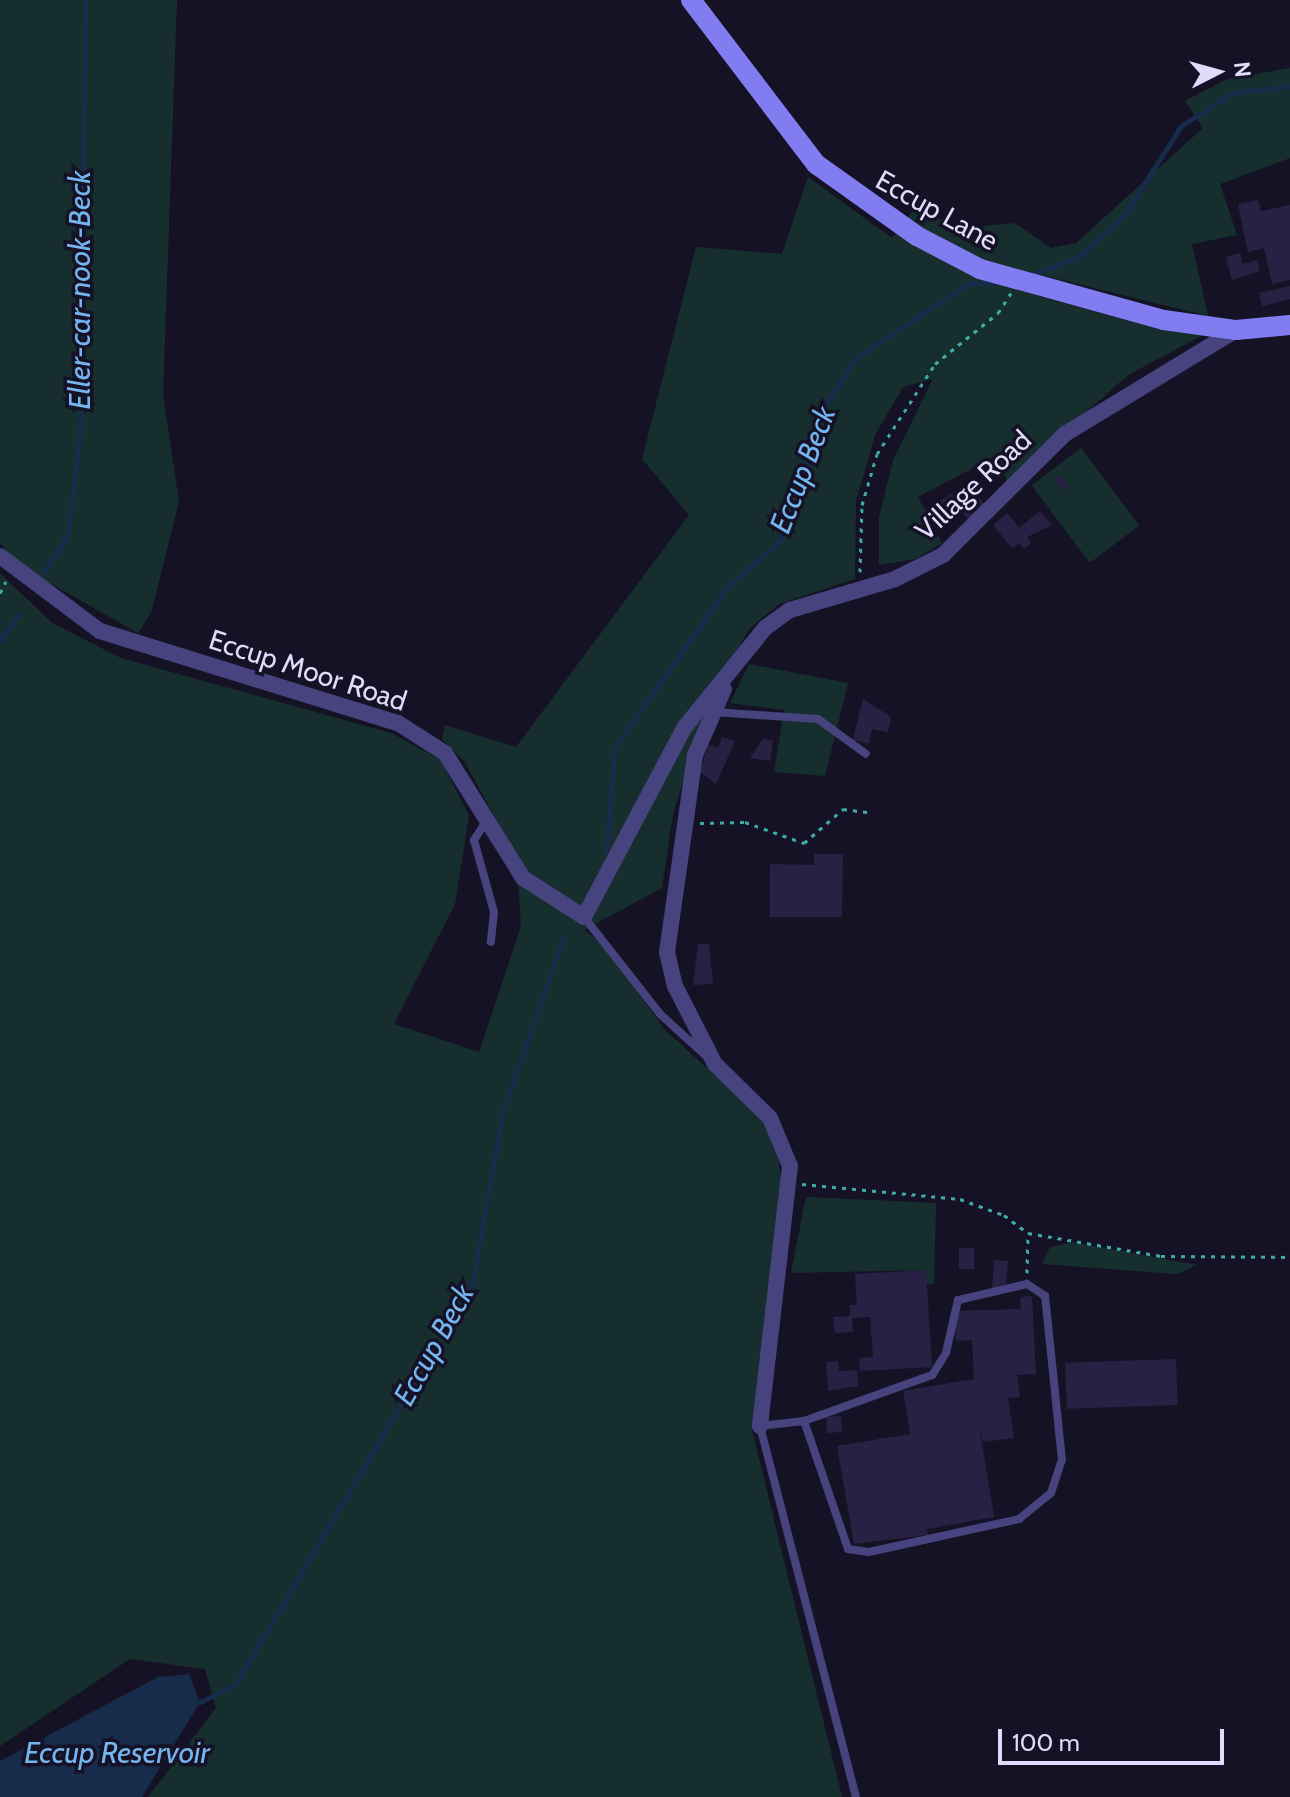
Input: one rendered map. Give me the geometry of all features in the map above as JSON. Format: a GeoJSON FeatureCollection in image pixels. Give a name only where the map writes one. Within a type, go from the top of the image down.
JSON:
{"type":"FeatureCollection","features":[{"type":"Feature","properties":{"kind":"street","name":"Eccup Lane"},"geometry":{"type":"LineString","coordinates":[[691,0],[726,54],[827,173],[917,236],[1012,278],[1164,320],[1236,330],[1290,325]]}},
{"type":"Feature","properties":{"kind":"street","name":"Village Road"},"geometry":{"type":"LineString","coordinates":[[739,658],[790,610],[862,584],[895,579],[943,555],[1065,434],[1236,330]]}},
{"type":"Feature","properties":{"kind":"street","name":"Eccup Moor Road"},"geometry":{"type":"LineString","coordinates":[[0,556],[12,571],[100,631],[398,723],[445,753],[523,878],[584,917]]}},
{"type":"Feature","properties":{"kind":"street"},"geometry":{"type":"LineString","coordinates":[[739,658],[713,712],[680,825],[667,952],[675,986],[715,1064],[770,1118],[791,1183],[760,1426]]}},
{"type":"Feature","properties":{"kind":"street"},"geometry":{"type":"LineString","coordinates":[[584,917],[684,728],[739,658]]}},
{"type":"Feature","properties":{"kind":"lane"},"geometry":{"type":"LineString","coordinates":[[713,712],[818,719],[866,754]]}},
{"type":"Feature","properties":{"kind":"lane"},"geometry":{"type":"LineString","coordinates":[[487,820],[474,840],[494,912],[491,942]]}},
{"type":"Feature","properties":{"kind":"lane","name":"Eccup Moor Road"},"geometry":{"type":"LineString","coordinates":[[584,917],[660,1014],[715,1064]]}},
{"type":"Feature","properties":{"kind":"lane"},"geometry":{"type":"LineString","coordinates":[[804,1421],[848,1549],[869,1552],[1019,1519],[1051,1493],[1063,1447],[1045,1296],[1027,1284],[952,1304],[946,1353],[932,1375],[804,1421],[760,1426],[856,1797]]}},
{"type":"Feature","properties":{"kind":"path"},"geometry":{"type":"LineString","coordinates":[[862,584],[862,505],[877,454],[935,364],[998,313],[1012,278]]}},
{"type":"Feature","properties":{"kind":"path"},"geometry":{"type":"LineString","coordinates":[[0,593],[12,571]]}},
{"type":"Feature","properties":{"kind":"path"},"geometry":{"type":"LineString","coordinates":[[680,825],[745,822],[804,843],[843,809],[869,812]]}},
{"type":"Feature","properties":{"kind":"path"},"geometry":{"type":"LineString","coordinates":[[791,1183],[960,1199],[1028,1233],[1161,1256],[1290,1257]]}},
{"type":"Feature","properties":{"kind":"path"},"geometry":{"type":"LineString","coordinates":[[1027,1284],[1028,1233]]}},
{"type":"Feature","properties":{"kind":"green space"},"geometry":{"type":"Polygon","coordinates":[[[0,0],[177,0],[163,394],[179,502],[151,613],[138,633],[18,565],[0,543],[0,0]]]}},
{"type":"Feature","properties":{"kind":"green space"},"geometry":{"type":"Polygon","coordinates":[[[1290,68],[1290,158],[1220,184],[1237,235],[1192,244],[1208,316],[1005,266],[1003,282],[1041,297],[1161,330],[1207,333],[1128,375],[1008,482],[994,457],[918,497],[942,543],[916,559],[879,565],[879,517],[893,460],[933,379],[903,387],[875,435],[856,501],[855,579],[779,604],[749,629],[706,707],[673,814],[662,888],[584,930],[604,945],[665,1030],[765,1121],[777,1149],[782,1188],[752,1430],[842,1797],[148,1797],[216,1708],[205,1669],[130,1659],[0,1746],[0,573],[52,623],[121,658],[391,733],[441,760],[469,816],[455,904],[394,1024],[479,1052],[521,926],[516,855],[464,761],[442,739],[445,725],[516,747],[689,515],[642,459],[696,247],[782,254],[808,177],[892,238],[913,211],[966,228],[1014,223],[1051,248],[1076,243],[1203,128],[1185,101],[1227,79],[1290,68]]]}},
{"type":"Feature","properties":{"kind":"green space"},"geometry":{"type":"Polygon","coordinates":[[[1081,448],[1139,525],[1090,563],[1031,485],[1081,448]]]}},
{"type":"Feature","properties":{"kind":"green space"},"geometry":{"type":"Polygon","coordinates":[[[749,664],[848,683],[825,776],[774,772],[784,710],[730,703],[749,664]]]}},
{"type":"Feature","properties":{"kind":"green space"},"geometry":{"type":"Polygon","coordinates":[[[806,1197],[936,1203],[934,1284],[926,1284],[925,1270],[791,1273],[806,1197]]]}},
{"type":"Feature","properties":{"kind":"green space"},"geometry":{"type":"Polygon","coordinates":[[[1072,1242],[1197,1265],[1177,1274],[1042,1264],[1050,1247],[1072,1242]]]}},
{"type":"Feature","properties":{"kind":"water","name":"Eccup Reservoir"},"geometry":{"type":"Polygon","coordinates":[[[189,1674],[200,1702],[142,1797],[0,1797],[0,1761],[158,1677],[189,1674]]]}},
{"type":"Feature","properties":{"kind":"building"},"geometry":{"type":"Polygon","coordinates":[[[1258,200],[1261,211],[1290,205],[1290,280],[1272,284],[1264,248],[1248,252],[1238,204],[1258,200]]]}},
{"type":"Feature","properties":{"kind":"building"},"geometry":{"type":"Polygon","coordinates":[[[1240,253],[1243,264],[1257,260],[1260,271],[1232,280],[1226,257],[1240,253]]]}},
{"type":"Feature","properties":{"kind":"building"},"geometry":{"type":"Polygon","coordinates":[[[1290,286],[1290,299],[1262,306],[1259,293],[1290,286]]]}},
{"type":"Feature","properties":{"kind":"building"},"geometry":{"type":"Polygon","coordinates":[[[1061,475],[1070,485],[1064,490],[1055,480],[1061,475]]]}},
{"type":"Feature","properties":{"kind":"building"},"geometry":{"type":"Polygon","coordinates":[[[952,494],[960,509],[978,496],[987,508],[969,521],[962,512],[934,527],[924,509],[952,494]]]}},
{"type":"Feature","properties":{"kind":"building"},"geometry":{"type":"Polygon","coordinates":[[[1040,511],[1052,525],[1027,537],[1031,543],[1024,549],[1019,543],[1012,548],[993,525],[1007,513],[1019,528],[1040,511]]]}},
{"type":"Feature","properties":{"kind":"building"},"geometry":{"type":"Polygon","coordinates":[[[863,699],[891,717],[888,732],[872,729],[869,744],[853,740],[863,699]]]}},
{"type":"Feature","properties":{"kind":"building"},"geometry":{"type":"Polygon","coordinates":[[[722,737],[735,741],[716,784],[700,772],[708,745],[718,748],[722,737]]]}},
{"type":"Feature","properties":{"kind":"building"},"geometry":{"type":"Polygon","coordinates":[[[763,739],[773,740],[770,761],[750,758],[763,739]]]}},
{"type":"Feature","properties":{"kind":"building"},"geometry":{"type":"Polygon","coordinates":[[[814,854],[843,854],[842,917],[770,917],[770,864],[814,865],[814,854]]]}},
{"type":"Feature","properties":{"kind":"building"},"geometry":{"type":"Polygon","coordinates":[[[698,944],[709,944],[713,984],[693,985],[698,944]]]}},
{"type":"Feature","properties":{"kind":"building"},"geometry":{"type":"Polygon","coordinates":[[[959,1248],[974,1248],[974,1269],[959,1269],[959,1248]]]}},
{"type":"Feature","properties":{"kind":"building"},"geometry":{"type":"Polygon","coordinates":[[[994,1260],[1008,1261],[1006,1289],[992,1288],[994,1260]]]}},
{"type":"Feature","properties":{"kind":"building"},"geometry":{"type":"Polygon","coordinates":[[[926,1270],[932,1367],[860,1371],[859,1358],[873,1357],[870,1317],[852,1318],[853,1332],[835,1333],[833,1317],[850,1316],[850,1305],[857,1305],[855,1274],[926,1270]]]}},
{"type":"Feature","properties":{"kind":"building"},"geometry":{"type":"Polygon","coordinates":[[[1032,1296],[1036,1374],[1017,1375],[1020,1397],[1008,1398],[1014,1438],[983,1442],[980,1431],[994,1517],[927,1529],[928,1535],[854,1544],[837,1446],[910,1434],[903,1391],[974,1379],[972,1340],[956,1341],[954,1311],[1021,1309],[1020,1297],[1032,1296]]]}},
{"type":"Feature","properties":{"kind":"building"},"geometry":{"type":"Polygon","coordinates":[[[1176,1359],[1178,1405],[1067,1409],[1065,1363],[1176,1359]]]}},
{"type":"Feature","properties":{"kind":"building"},"geometry":{"type":"Polygon","coordinates":[[[838,1361],[839,1371],[857,1370],[858,1386],[828,1391],[826,1362],[838,1361]]]}},
{"type":"Feature","properties":{"kind":"building"},"geometry":{"type":"Polygon","coordinates":[[[841,1416],[842,1432],[827,1433],[826,1417],[841,1416]]]}},
{"type":"Feature","properties":{"kind":"waterway","name":"Eller-car-nook-Beck"},"geometry":{"type":"LineString","coordinates":[[44,572],[68,534],[80,432],[85,0]]}},
{"type":"Feature","properties":{"kind":"waterway"},"geometry":{"type":"LineString","coordinates":[[1031,275],[1078,257],[1123,217],[1181,126],[1232,93],[1290,86]]}},
{"type":"Feature","properties":{"kind":"waterway","name":"Eccup Beck"},"geometry":{"type":"LineString","coordinates":[[606,852],[615,747],[728,586],[779,542],[826,404],[856,358],[968,284],[994,282]]}},
{"type":"Feature","properties":{"kind":"waterway","name":"Eller-car-nook-Beck"},"geometry":{"type":"LineString","coordinates":[[0,641],[18,615]]}},
{"type":"Feature","properties":{"kind":"waterway","name":"Eccup Beck"},"geometry":{"type":"LineString","coordinates":[[200,1702],[235,1685],[472,1285],[503,1111],[564,936]]}}]}
